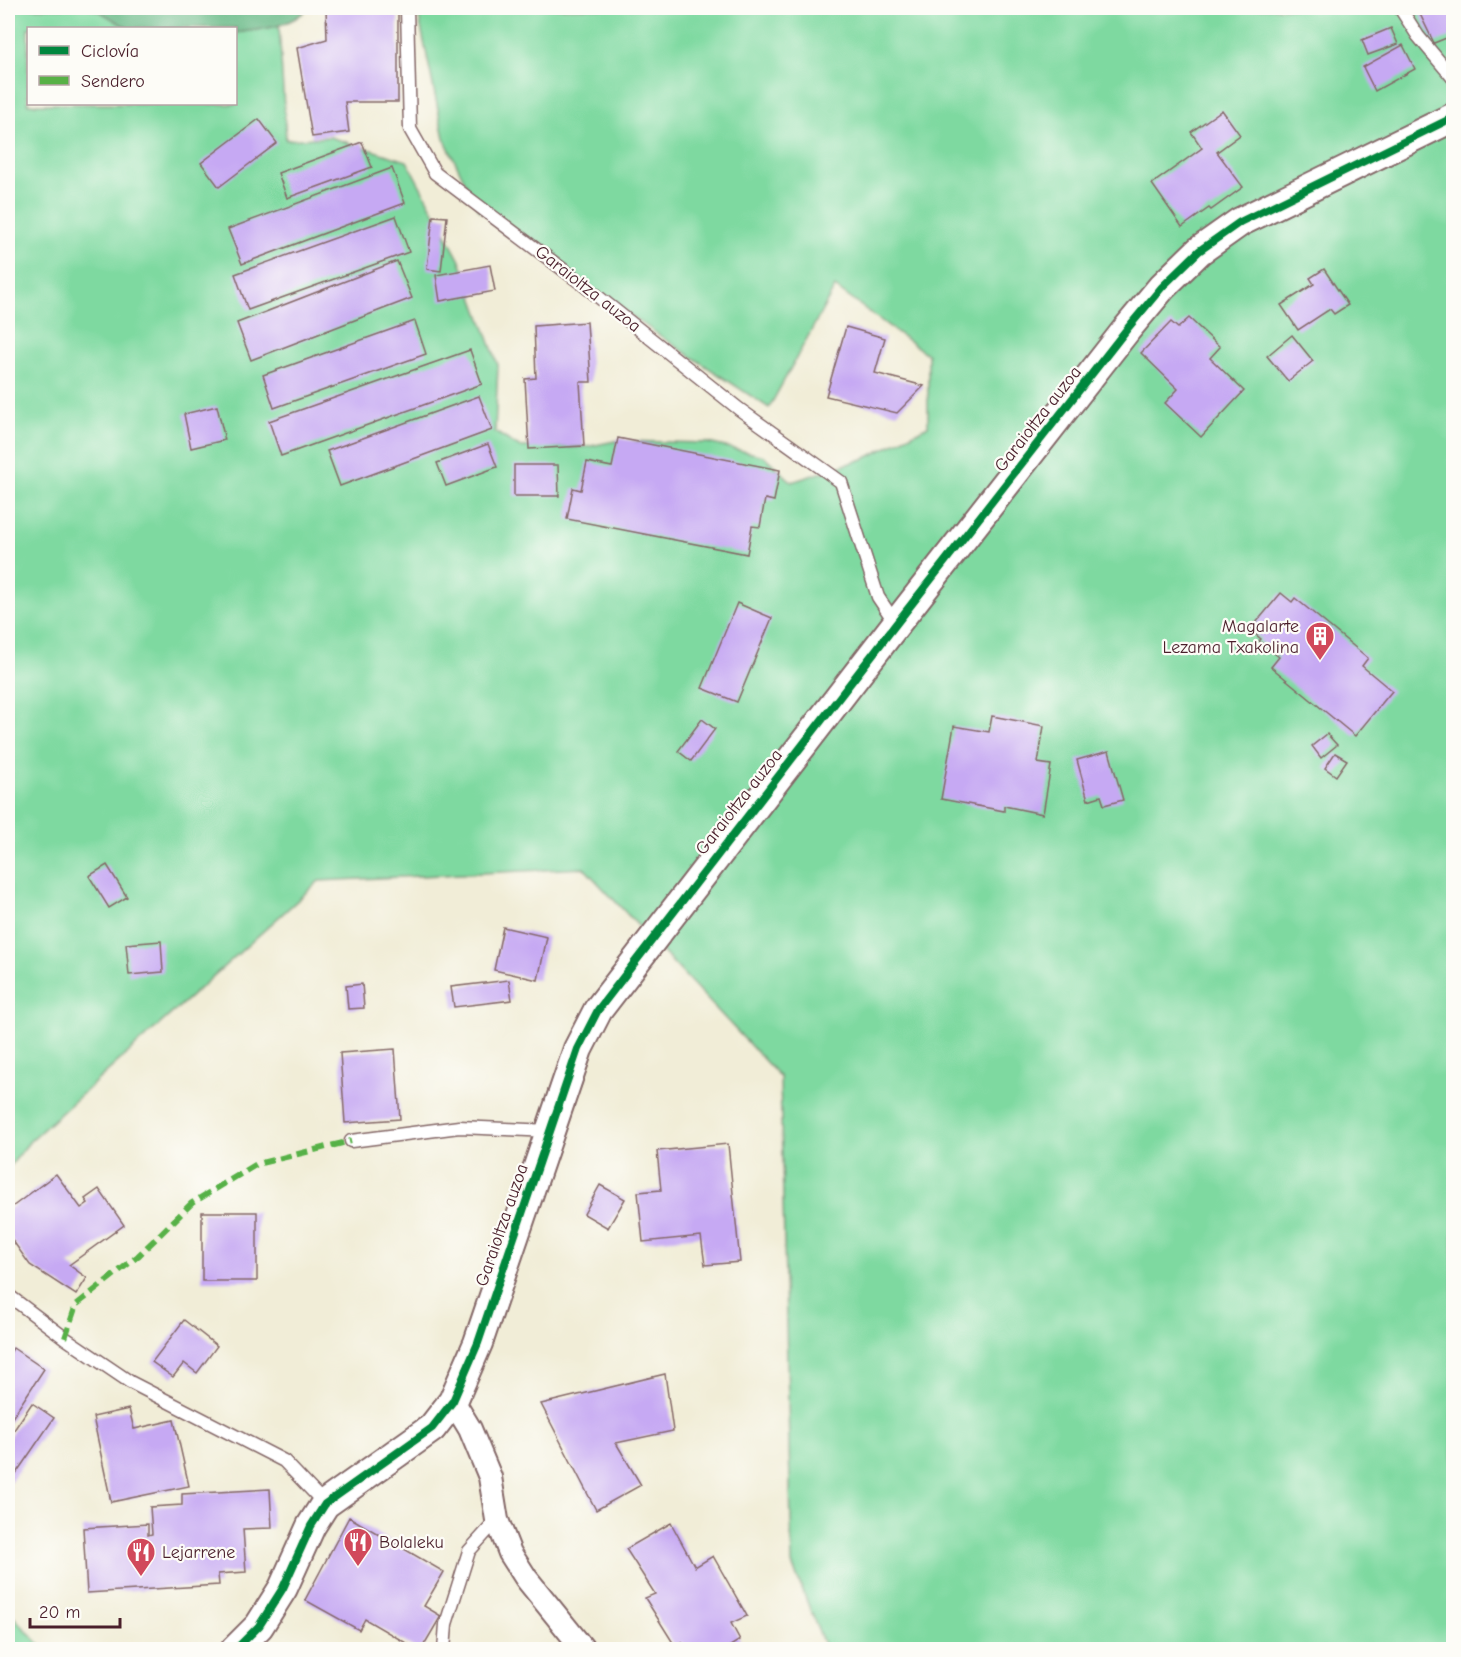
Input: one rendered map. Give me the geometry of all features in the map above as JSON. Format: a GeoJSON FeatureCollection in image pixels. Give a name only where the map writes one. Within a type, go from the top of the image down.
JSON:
{"type":"FeatureCollection","features":[{"type":"Feature","properties":{"kind":"street","name":"Garaioltza auzoa"},"geometry":{"type":"LineString","coordinates":[[235,1650],[259,1626],[277,1597],[311,1527],[325,1504],[432,1428],[453,1401],[478,1343],[578,1049],[598,1010],[1127,329],[1162,287],[1199,251],[1240,222],[1454,117]]}},
{"type":"Feature","properties":{"kind":"street"},"geometry":{"type":"LineString","coordinates":[[453,1401],[470,1429],[490,1477],[497,1520],[510,1553],[526,1578],[584,1650]]}},
{"type":"Feature","properties":{"kind":"lane","name":"Garaioltza auzoa"},"geometry":{"type":"LineString","coordinates":[[407,8],[410,129],[435,173],[581,283],[739,409],[841,482],[878,597],[896,624]]}},
{"type":"Feature","properties":{"kind":"lane"},"geometry":{"type":"LineString","coordinates":[[1400,8],[1418,36],[1454,79]]}},
{"type":"Feature","properties":{"kind":"lane"},"geometry":{"type":"LineString","coordinates":[[351,1141],[459,1127],[551,1131]]}},
{"type":"Feature","properties":{"kind":"lane"},"geometry":{"type":"LineString","coordinates":[[8,1295],[65,1338],[130,1382],[285,1461],[325,1504]]}},
{"type":"Feature","properties":{"kind":"lane"},"geometry":{"type":"LineString","coordinates":[[444,1650],[446,1624],[469,1551],[497,1520]]}},
{"type":"Feature","properties":{"kind":"green space"},"geometry":{"type":"Polygon","coordinates":[[[8,8],[89,8],[101,12],[126,27],[27,27],[27,105],[237,105],[237,33],[279,26],[286,140],[330,137],[407,161],[460,261],[498,365],[495,432],[519,447],[586,447],[615,441],[708,443],[764,456],[792,482],[866,458],[928,426],[928,355],[835,287],[769,408],[669,342],[478,209],[444,138],[417,8],[1453,8],[1453,1649],[826,1649],[792,1564],[780,1077],[584,868],[319,881],[30,1141],[8,1169],[8,8]]]}},
{"type":"Feature","properties":{"kind":"green space"},"geometry":{"type":"Polygon","coordinates":[[[89,8],[308,8],[301,15],[284,24],[237,33],[237,27],[126,27],[101,12],[89,8]]]}},
{"type":"Feature","properties":{"kind":"green space"},"geometry":{"type":"Polygon","coordinates":[[[8,1611],[44,1649],[8,1649],[8,1611]]]}},
{"type":"Feature","properties":{"kind":"building"},"geometry":{"type":"Polygon","coordinates":[[[326,8],[398,8],[398,102],[345,102],[349,132],[312,137],[297,48],[327,39],[326,8]]]}},
{"type":"Feature","properties":{"kind":"building"},"geometry":{"type":"Polygon","coordinates":[[[1427,8],[1454,8],[1454,35],[1434,43],[1419,12],[1427,8]]]}},
{"type":"Feature","properties":{"kind":"building"},"geometry":{"type":"Polygon","coordinates":[[[1391,28],[1398,44],[1368,55],[1362,40],[1391,28]]]}},
{"type":"Feature","properties":{"kind":"building"},"geometry":{"type":"Polygon","coordinates":[[[1403,45],[1415,69],[1375,91],[1363,67],[1403,45]]]}},
{"type":"Feature","properties":{"kind":"building"},"geometry":{"type":"Polygon","coordinates":[[[1222,110],[1240,135],[1217,152],[1243,187],[1182,227],[1152,184],[1202,148],[1191,132],[1222,110]]]}},
{"type":"Feature","properties":{"kind":"building"},"geometry":{"type":"Polygon","coordinates":[[[259,119],[277,143],[219,187],[201,163],[259,119]]]}},
{"type":"Feature","properties":{"kind":"building"},"geometry":{"type":"Polygon","coordinates":[[[362,142],[372,167],[287,198],[278,173],[362,142]]]}},
{"type":"Feature","properties":{"kind":"building"},"geometry":{"type":"Polygon","coordinates":[[[392,168],[405,203],[242,264],[228,229],[392,168]]]}},
{"type":"Feature","properties":{"kind":"building"},"geometry":{"type":"Polygon","coordinates":[[[396,216],[409,252],[248,310],[235,274],[396,216]]]}},
{"type":"Feature","properties":{"kind":"building"},"geometry":{"type":"Polygon","coordinates":[[[433,216],[447,217],[441,271],[427,269],[433,216]]]}},
{"type":"Feature","properties":{"kind":"building"},"geometry":{"type":"Polygon","coordinates":[[[397,261],[412,298],[251,360],[237,323],[397,261]]]}},
{"type":"Feature","properties":{"kind":"building"},"geometry":{"type":"Polygon","coordinates":[[[490,265],[495,291],[440,301],[436,275],[490,265]]]}},
{"type":"Feature","properties":{"kind":"building"},"geometry":{"type":"Polygon","coordinates":[[[1324,269],[1348,305],[1334,314],[1330,309],[1298,330],[1281,305],[1314,284],[1310,278],[1324,269]]]}},
{"type":"Feature","properties":{"kind":"building"},"geometry":{"type":"Polygon","coordinates":[[[1189,318],[1220,347],[1210,358],[1244,391],[1201,437],[1165,403],[1178,389],[1141,353],[1171,322],[1178,328],[1189,318]]]}},
{"type":"Feature","properties":{"kind":"building"},"geometry":{"type":"Polygon","coordinates":[[[415,321],[426,354],[274,408],[263,375],[415,321]]]}},
{"type":"Feature","properties":{"kind":"building"},"geometry":{"type":"Polygon","coordinates":[[[587,322],[591,382],[580,382],[584,446],[529,449],[525,379],[536,378],[534,326],[587,322]]]}},
{"type":"Feature","properties":{"kind":"building"},"geometry":{"type":"Polygon","coordinates":[[[846,327],[885,338],[875,373],[924,386],[897,413],[826,396],[846,327]]]}},
{"type":"Feature","properties":{"kind":"building"},"geometry":{"type":"Polygon","coordinates":[[[1292,335],[1313,361],[1288,381],[1267,356],[1292,335]]]}},
{"type":"Feature","properties":{"kind":"building"},"geometry":{"type":"Polygon","coordinates":[[[470,350],[482,384],[281,456],[269,421],[470,350]]]}},
{"type":"Feature","properties":{"kind":"building"},"geometry":{"type":"Polygon","coordinates":[[[479,396],[492,430],[340,486],[327,451],[479,396]]]}},
{"type":"Feature","properties":{"kind":"building"},"geometry":{"type":"Polygon","coordinates":[[[217,406],[225,440],[191,448],[184,414],[217,406]]]}},
{"type":"Feature","properties":{"kind":"building"},"geometry":{"type":"Polygon","coordinates":[[[618,438],[780,470],[774,501],[765,499],[760,527],[752,526],[747,554],[567,519],[573,488],[581,490],[587,462],[612,467],[618,438]]]}},
{"type":"Feature","properties":{"kind":"building"},"geometry":{"type":"Polygon","coordinates":[[[488,444],[497,467],[446,486],[437,463],[488,444]]]}},
{"type":"Feature","properties":{"kind":"building"},"geometry":{"type":"Polygon","coordinates":[[[514,465],[558,465],[559,496],[514,496],[514,465]]]}},
{"type":"Feature","properties":{"kind":"building","name":"Magalarte Lezama Txakolina"},"geometry":{"type":"Polygon","coordinates":[[[1281,593],[1292,602],[1295,598],[1368,658],[1362,666],[1392,691],[1355,736],[1271,667],[1279,657],[1259,641],[1261,639],[1250,630],[1281,593]]]}},
{"type":"Feature","properties":{"kind":"building"},"geometry":{"type":"Polygon","coordinates":[[[737,603],[772,618],[737,702],[702,688],[737,603]]]}},
{"type":"Feature","properties":{"kind":"building"},"geometry":{"type":"Polygon","coordinates":[[[992,716],[1044,726],[1038,763],[1051,765],[1043,814],[1004,806],[1004,811],[941,799],[954,726],[989,732],[992,716]]]}},
{"type":"Feature","properties":{"kind":"building"},"geometry":{"type":"Polygon","coordinates":[[[702,719],[715,729],[691,761],[678,751],[702,719]]]}},
{"type":"Feature","properties":{"kind":"building"},"geometry":{"type":"Polygon","coordinates":[[[1327,734],[1337,745],[1321,758],[1312,746],[1327,734]]]}},
{"type":"Feature","properties":{"kind":"building"},"geometry":{"type":"Polygon","coordinates":[[[1109,751],[1123,800],[1104,805],[1101,796],[1088,800],[1077,760],[1109,751]]]}},
{"type":"Feature","properties":{"kind":"building"},"geometry":{"type":"Polygon","coordinates":[[[1335,753],[1347,760],[1336,776],[1325,768],[1335,753]]]}},
{"type":"Feature","properties":{"kind":"building"},"geometry":{"type":"Polygon","coordinates":[[[107,865],[127,897],[109,908],[89,876],[107,865]]]}},
{"type":"Feature","properties":{"kind":"building"},"geometry":{"type":"Polygon","coordinates":[[[503,927],[547,937],[538,980],[494,970],[503,927]]]}},
{"type":"Feature","properties":{"kind":"building"},"geometry":{"type":"Polygon","coordinates":[[[161,941],[163,972],[129,975],[126,944],[161,941]]]}},
{"type":"Feature","properties":{"kind":"building"},"geometry":{"type":"Polygon","coordinates":[[[509,980],[512,1000],[454,1007],[451,987],[509,980]]]}},
{"type":"Feature","properties":{"kind":"building"},"geometry":{"type":"Polygon","coordinates":[[[362,984],[364,1008],[348,1009],[346,986],[362,984]]]}},
{"type":"Feature","properties":{"kind":"building"},"geometry":{"type":"Polygon","coordinates":[[[395,1049],[400,1119],[345,1123],[340,1053],[395,1049]]]}},
{"type":"Feature","properties":{"kind":"building"},"geometry":{"type":"Polygon","coordinates":[[[728,1144],[740,1262],[705,1265],[701,1236],[643,1242],[638,1192],[661,1190],[657,1151],[728,1144]]]}},
{"type":"Feature","properties":{"kind":"building"},"geometry":{"type":"Polygon","coordinates":[[[56,1174],[81,1208],[88,1203],[85,1199],[99,1189],[124,1225],[69,1265],[87,1278],[76,1295],[30,1265],[8,1234],[8,1210],[56,1174]]]}},
{"type":"Feature","properties":{"kind":"building"},"geometry":{"type":"Polygon","coordinates":[[[600,1185],[625,1199],[608,1228],[584,1214],[600,1185]]]}},
{"type":"Feature","properties":{"kind":"building"},"geometry":{"type":"Polygon","coordinates":[[[202,1212],[257,1212],[257,1281],[202,1281],[202,1212]]]}},
{"type":"Feature","properties":{"kind":"building"},"geometry":{"type":"Polygon","coordinates":[[[184,1320],[217,1346],[197,1373],[184,1363],[173,1377],[152,1362],[184,1320]]]}},
{"type":"Feature","properties":{"kind":"building"},"geometry":{"type":"Polygon","coordinates":[[[13,1348],[44,1369],[8,1424],[8,1357],[13,1348]]]}},
{"type":"Feature","properties":{"kind":"building"},"geometry":{"type":"Polygon","coordinates":[[[665,1374],[673,1431],[616,1443],[641,1485],[596,1510],[541,1404],[665,1374]]]}},
{"type":"Feature","properties":{"kind":"building"},"geometry":{"type":"Polygon","coordinates":[[[32,1403],[54,1418],[8,1485],[8,1439],[32,1403]]]}},
{"type":"Feature","properties":{"kind":"building"},"geometry":{"type":"Polygon","coordinates":[[[129,1409],[134,1429],[174,1420],[189,1486],[111,1502],[93,1417],[129,1409]]]}},
{"type":"Feature","properties":{"kind":"building"},"geometry":{"type":"Polygon","coordinates":[[[270,1489],[272,1528],[243,1529],[246,1572],[218,1574],[219,1585],[87,1593],[83,1528],[148,1524],[148,1535],[152,1534],[150,1507],[182,1505],[182,1494],[270,1489]]]}},
{"type":"Feature","properties":{"kind":"building"},"geometry":{"type":"Polygon","coordinates":[[[349,1517],[444,1572],[424,1606],[441,1616],[421,1650],[365,1619],[359,1630],[305,1600],[349,1517]]]}},
{"type":"Feature","properties":{"kind":"building"},"geometry":{"type":"Polygon","coordinates":[[[671,1523],[695,1567],[713,1556],[747,1616],[731,1623],[740,1640],[724,1650],[686,1650],[682,1642],[675,1646],[645,1598],[655,1594],[626,1549],[671,1523]]]}},
{"type":"Feature","properties":{"kind":"marked path"},"geometry":{"type":"LineString","coordinates":[[65,1338],[76,1305],[138,1256],[192,1203],[257,1164],[351,1141]]}},
{"type":"Feature","properties":{"kind":"cycle path"},"geometry":{"type":"LineString","coordinates":[[235,1650],[259,1626],[283,1588],[311,1526],[325,1504],[432,1428],[453,1401],[478,1343],[578,1049],[598,1010],[1127,329],[1162,287],[1199,251],[1240,222],[1454,117]]}},
{"type":"Feature","properties":{"kind":"place","name":"Magalarte Lezama Txakolina"},"geometry":{"type":"Point","coordinates":[1320,662]}},
{"type":"Feature","properties":{"kind":"place","name":"Bolaleku"},"geometry":{"type":"Point","coordinates":[358,1568]}},
{"type":"Feature","properties":{"kind":"place","name":"Lejarrene"},"geometry":{"type":"Point","coordinates":[141,1578]}}]}
